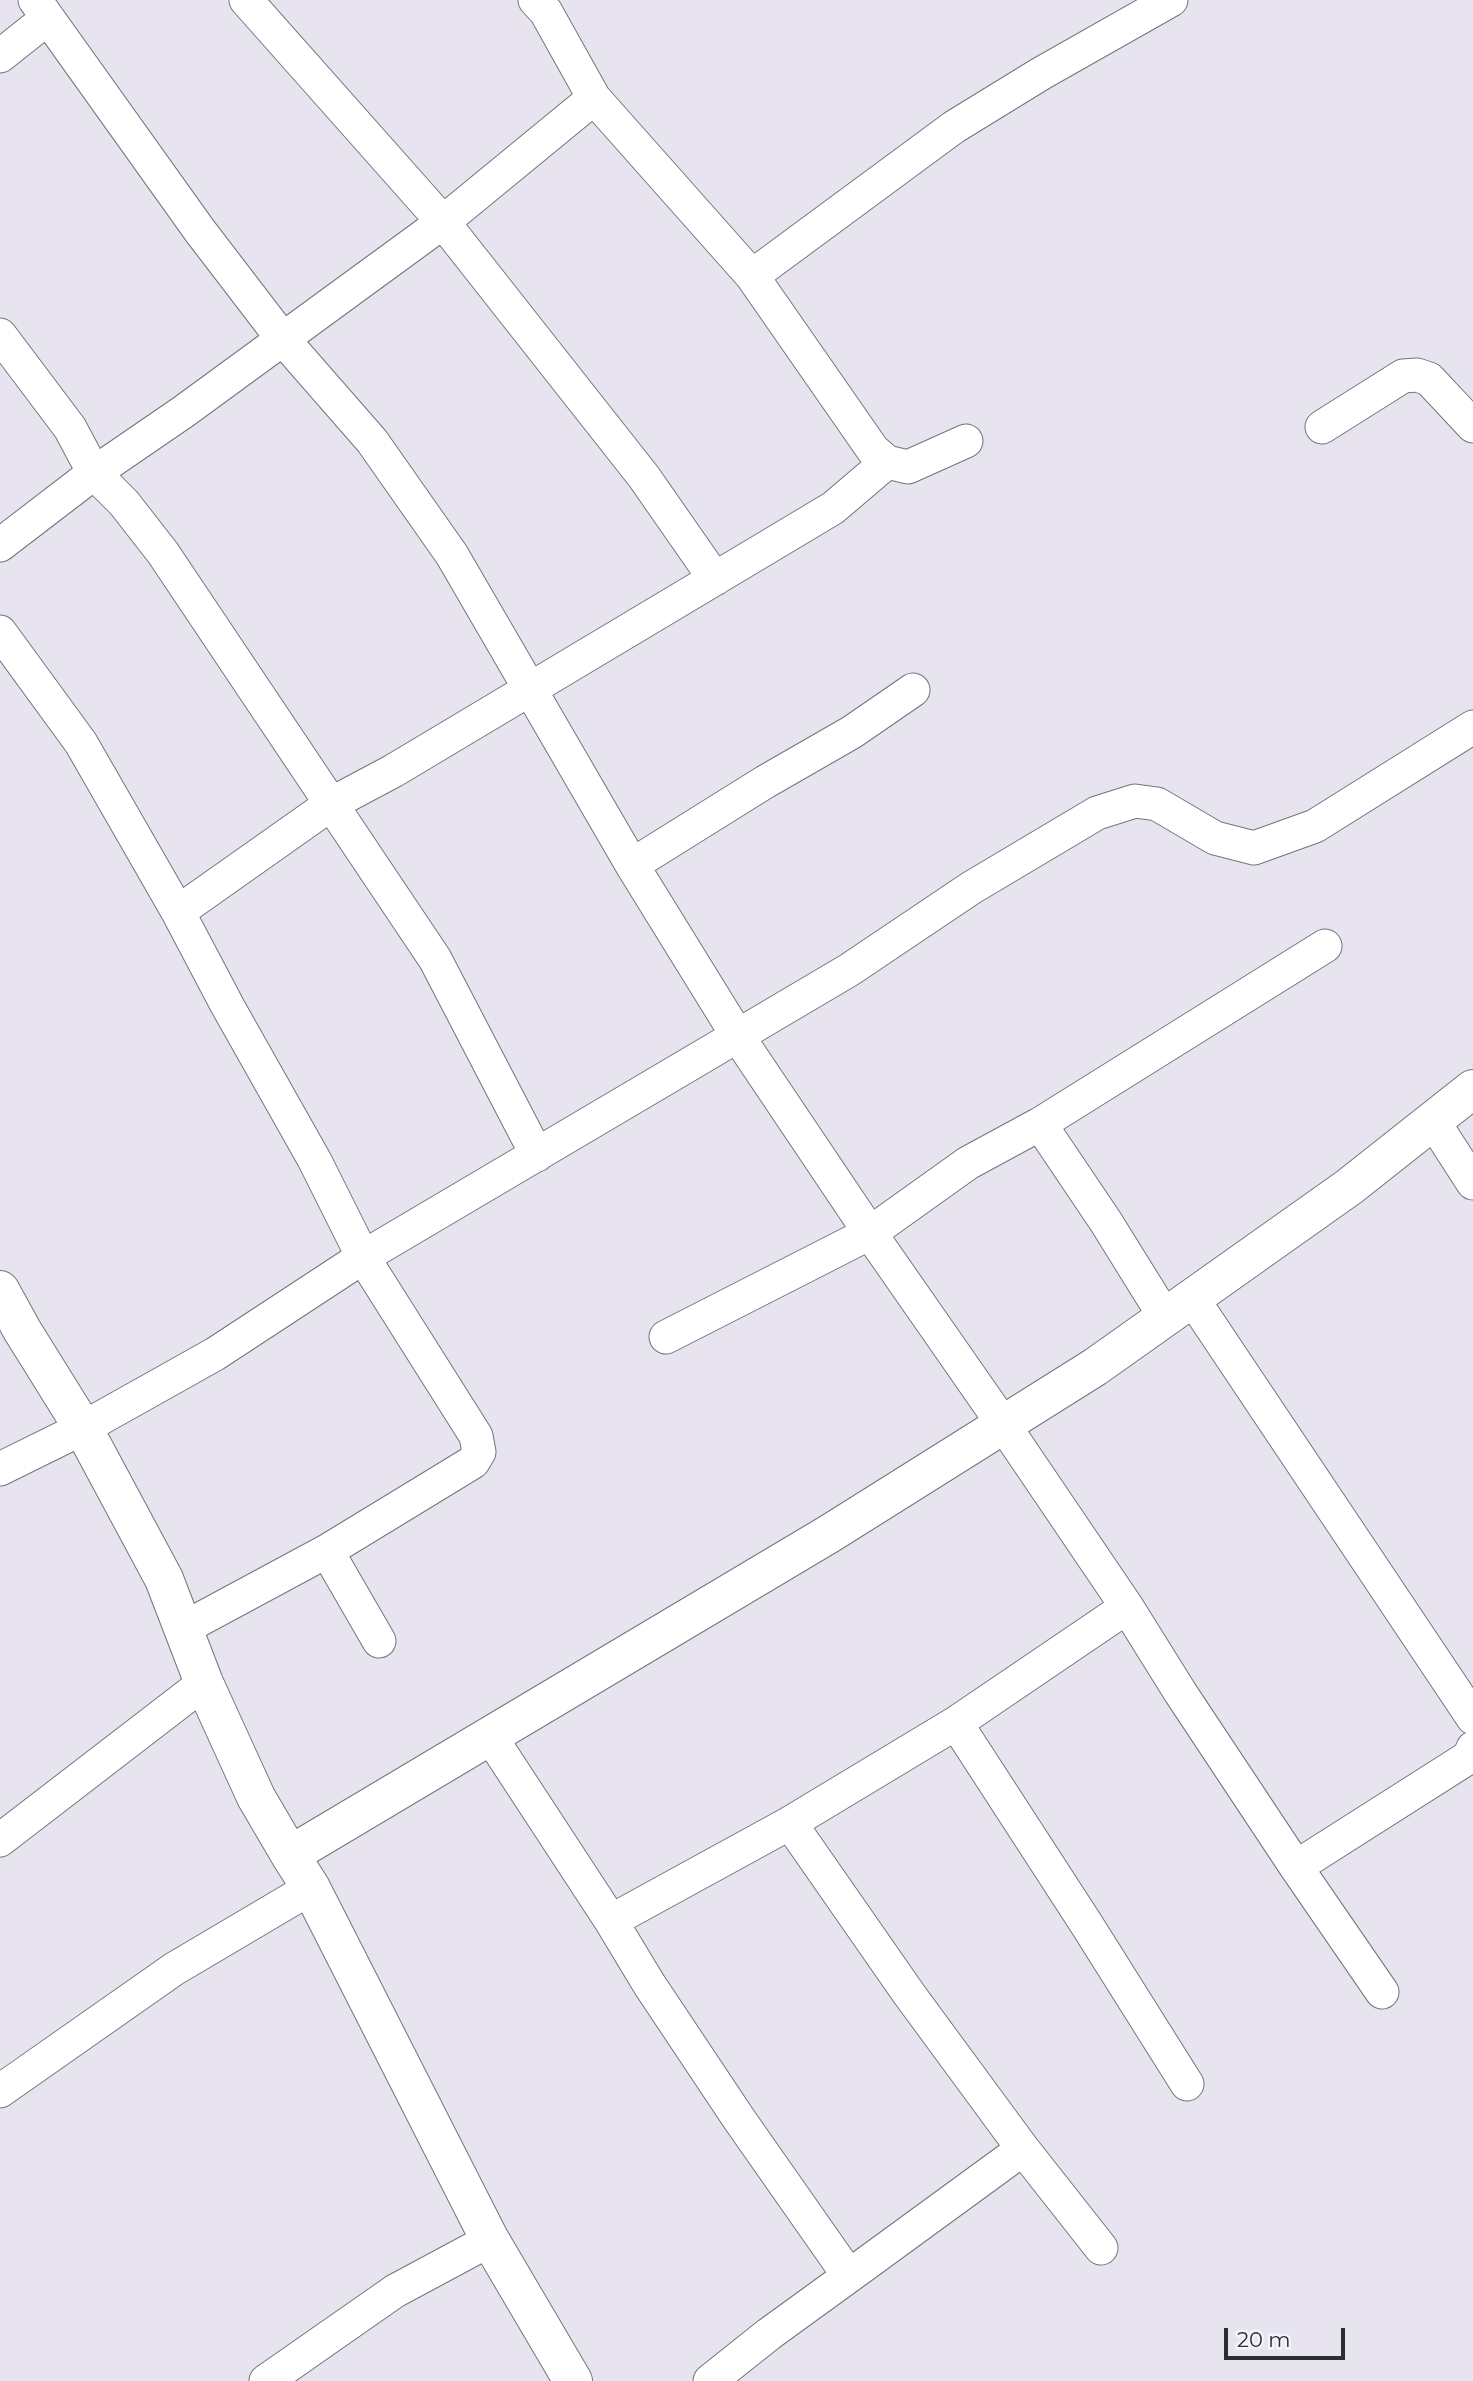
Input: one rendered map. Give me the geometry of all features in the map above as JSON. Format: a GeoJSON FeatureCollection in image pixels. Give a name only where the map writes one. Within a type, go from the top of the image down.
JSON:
{"type":"FeatureCollection","features":[{"type":"Feature","properties":{"kind":"street"},"geometry":{"type":"LineString","coordinates":[[246,0],[443,222],[644,477],[715,579]]}},
{"type":"Feature","properties":{"kind":"street"},"geometry":{"type":"LineString","coordinates":[[535,0],[546,12],[594,98],[752,276],[873,450],[887,461],[908,467],[966,441]]}},
{"type":"Feature","properties":{"kind":"street"},"geometry":{"type":"LineString","coordinates":[[752,276],[954,127],[1042,73],[1171,0]]}},
{"type":"Feature","properties":{"kind":"street"},"geometry":{"type":"LineString","coordinates":[[0,56],[42,9],[200,231],[282,338],[380,452],[452,555],[528,690],[737,1035],[1127,1607],[1180,1692],[1382,1993]]}},
{"type":"Feature","properties":{"kind":"street"},"geometry":{"type":"LineString","coordinates":[[0,545],[94,473],[183,412],[443,222],[594,98]]}},
{"type":"Feature","properties":{"kind":"street"},"geometry":{"type":"LineString","coordinates":[[0,335],[70,428],[94,473],[124,503],[163,554],[435,959],[537,1155]]}},
{"type":"Feature","properties":{"kind":"street"},"geometry":{"type":"LineString","coordinates":[[1322,427],[1403,376],[1417,375],[1429,379],[1473,426]]}},
{"type":"Feature","properties":{"kind":"street"},"geometry":{"type":"LineString","coordinates":[[178,912],[331,804],[393,771],[833,508],[887,461]]}},
{"type":"Feature","properties":{"kind":"street"},"geometry":{"type":"LineString","coordinates":[[0,632],[82,743],[315,1161],[363,1257],[476,1436],[479,1452],[473,1462],[327,1551],[184,1628]]}},
{"type":"Feature","properties":{"kind":"street"},"geometry":{"type":"LineString","coordinates":[[632,864],[852,732],[913,690]]}},
{"type":"Feature","properties":{"kind":"street"},"geometry":{"type":"LineString","coordinates":[[0,1469],[83,1427],[215,1354],[363,1257],[849,970],[971,888],[1097,813],[1135,801],[1157,804],[1215,838],[1254,848],[1315,827],[1473,727]]}},
{"type":"Feature","properties":{"kind":"street"},"geometry":{"type":"LineString","coordinates":[[666,1337],[870,1233],[968,1163],[1040,1124],[1325,946]]}},
{"type":"Feature","properties":{"kind":"street"},"geometry":{"type":"LineString","coordinates":[[290,1855],[829,1534],[1095,1367],[1349,1187],[1473,1089]]}},
{"type":"Feature","properties":{"kind":"street"},"geometry":{"type":"LineString","coordinates":[[1433,1121],[1473,1183]]}},
{"type":"Feature","properties":{"kind":"street"},"geometry":{"type":"LineString","coordinates":[[1040,1124],[1106,1222],[1178,1308],[1473,1718]]}},
{"type":"Feature","properties":{"kind":"street"},"geometry":{"type":"LineString","coordinates":[[0,1290],[22,1331],[83,1427],[164,1579],[204,1683],[256,1797],[311,1888],[490,2240],[573,2381]]}},
{"type":"Feature","properties":{"kind":"street"},"geometry":{"type":"LineString","coordinates":[[327,1551],[379,1641]]}},
{"type":"Feature","properties":{"kind":"street"},"geometry":{"type":"LineString","coordinates":[[611,1921],[790,1823],[956,1723],[1127,1607]]}},
{"type":"Feature","properties":{"kind":"street"},"geometry":{"type":"LineString","coordinates":[[0,1840],[204,1683]]}},
{"type":"Feature","properties":{"kind":"street"},"geometry":{"type":"LineString","coordinates":[[956,1723],[1186,2084]]}},
{"type":"Feature","properties":{"kind":"street"},"geometry":{"type":"LineString","coordinates":[[490,1736],[649,1984],[849,2276]]}},
{"type":"Feature","properties":{"kind":"street"},"geometry":{"type":"LineString","coordinates":[[1296,1867],[1469,1756],[1473,1748]]}},
{"type":"Feature","properties":{"kind":"street"},"geometry":{"type":"LineString","coordinates":[[790,1823],[909,1994],[1023,2149],[1101,2248]]}},
{"type":"Feature","properties":{"kind":"street"},"geometry":{"type":"LineString","coordinates":[[0,2091],[174,1969],[311,1888]]}},
{"type":"Feature","properties":{"kind":"street"},"geometry":{"type":"LineString","coordinates":[[710,2381],[769,2334],[1023,2149]]}},
{"type":"Feature","properties":{"kind":"street"},"geometry":{"type":"LineString","coordinates":[[266,2381],[396,2291],[490,2240]]}}]}
